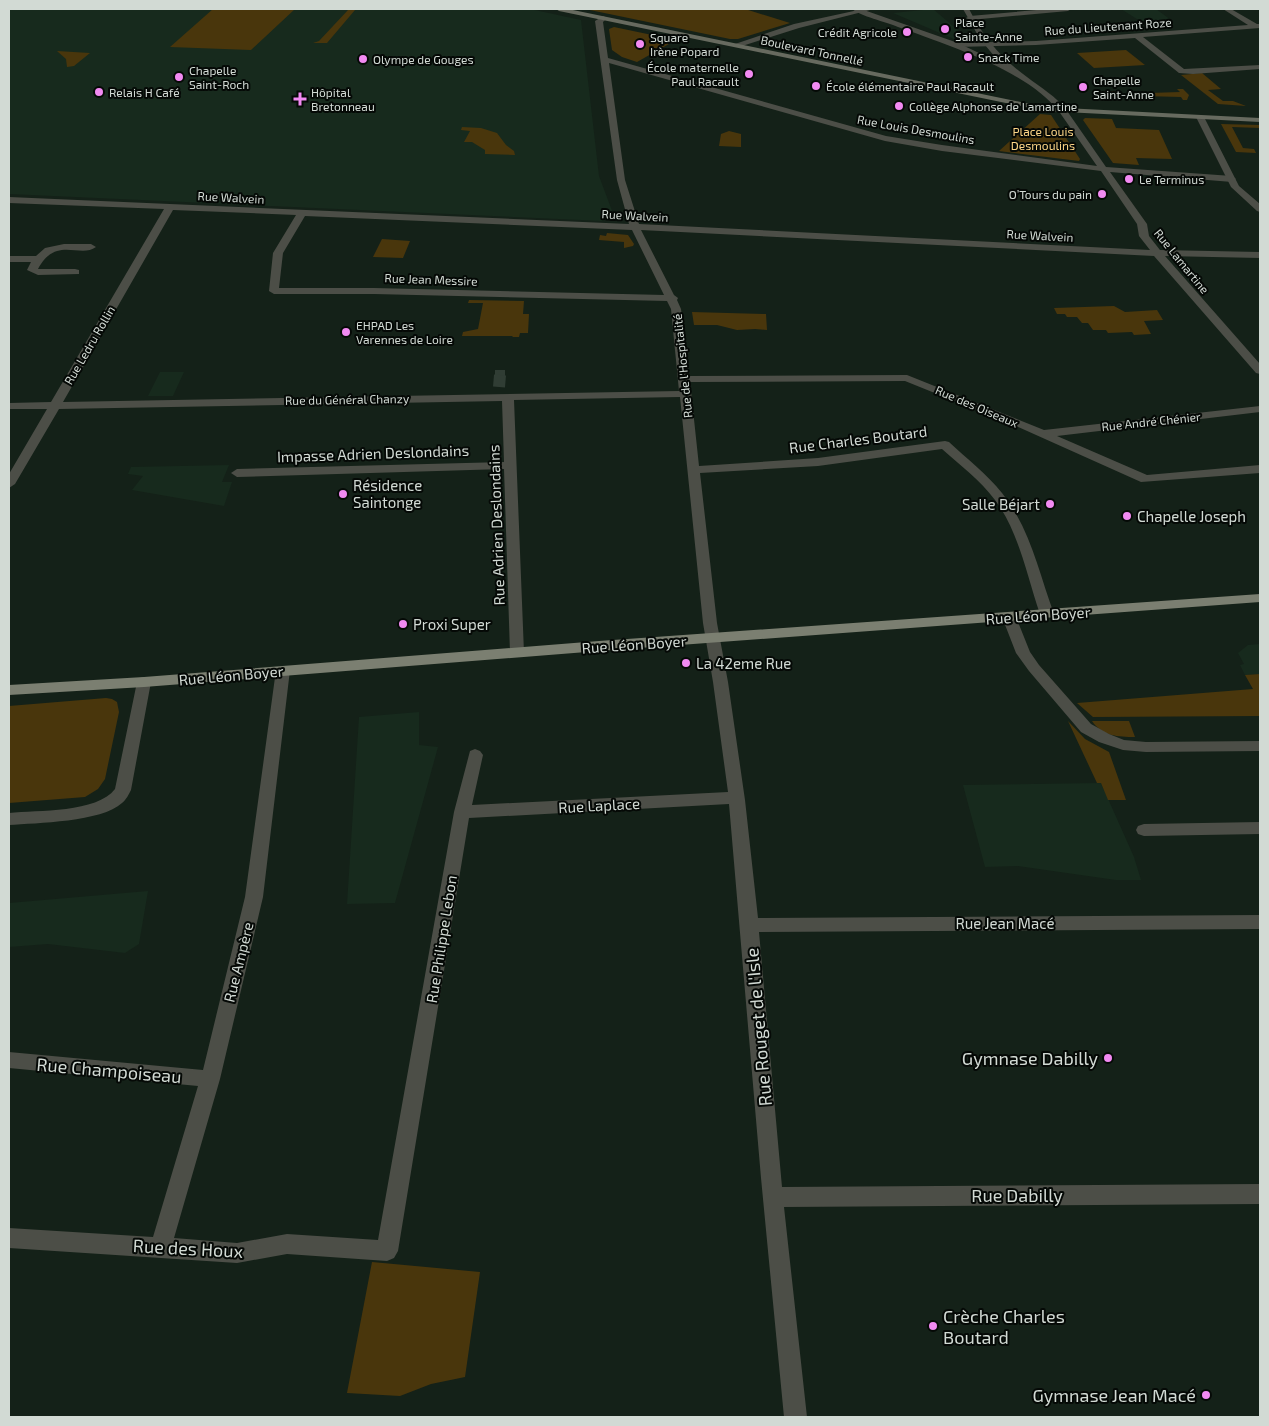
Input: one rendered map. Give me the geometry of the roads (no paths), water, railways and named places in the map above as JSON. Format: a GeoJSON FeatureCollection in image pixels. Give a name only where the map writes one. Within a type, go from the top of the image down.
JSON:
{"type":"FeatureCollection","features":[{"type":"Feature","properties":{"kind":"main road","name":"Boulevard Tonnellé"},"geometry":{"type":"LineString","coordinates":[[559,9],[1029,106],[1062,110],[1260,120]]}},
{"type":"Feature","properties":{"kind":"main road","name":"Rue Léon Boyer"},"geometry":{"type":"LineString","coordinates":[[9,690],[144,682],[283,670],[1260,598]]}},
{"type":"Feature","properties":{"kind":"street"},"geometry":{"type":"LineString","coordinates":[[736,46],[797,26],[858,10],[871,9]]}},
{"type":"Feature","properties":{"kind":"street"},"geometry":{"type":"LineString","coordinates":[[958,9],[970,18],[1068,9]]}},
{"type":"Feature","properties":{"kind":"street"},"geometry":{"type":"LineString","coordinates":[[966,9],[971,23],[1013,71],[1052,99],[1062,110]]}},
{"type":"Feature","properties":{"kind":"street"},"geometry":{"type":"LineString","coordinates":[[1226,9],[1258,27]]}},
{"type":"Feature","properties":{"kind":"street"},"geometry":{"type":"LineString","coordinates":[[858,10],[876,12],[1013,71]]}},
{"type":"Feature","properties":{"kind":"street","name":"Rue de l'Hospitalité"},"geometry":{"type":"LineString","coordinates":[[603,18],[600,21],[604,59],[620,179],[635,227],[676,309],[713,638]]}},
{"type":"Feature","properties":{"kind":"street","name":"Rue du Lieutenant Roze"},"geometry":{"type":"LineString","coordinates":[[988,44],[1258,27]]}},
{"type":"Feature","properties":{"kind":"street"},"geometry":{"type":"LineString","coordinates":[[1136,35],[1182,70],[1193,72],[1260,67]]}},
{"type":"Feature","properties":{"kind":"street"},"geometry":{"type":"LineString","coordinates":[[955,45],[988,44]]}},
{"type":"Feature","properties":{"kind":"street","name":"Rue Louis Desmoulins"},"geometry":{"type":"LineString","coordinates":[[604,59],[843,131],[940,150],[1102,169],[1232,180]]}},
{"type":"Feature","properties":{"kind":"street","name":"Rue Lamartine"},"geometry":{"type":"LineString","coordinates":[[1062,110],[1142,224],[1144,236],[1260,371]]}},
{"type":"Feature","properties":{"kind":"street"},"geometry":{"type":"LineString","coordinates":[[1200,117],[1235,187],[1260,208]]}},
{"type":"Feature","properties":{"kind":"street","name":"Rue Walvein"},"geometry":{"type":"LineString","coordinates":[[9,200],[635,227],[1157,253],[1260,255]]}},
{"type":"Feature","properties":{"kind":"street","name":"Rue Ledru Rollin"},"geometry":{"type":"LineString","coordinates":[[9,484],[170,206]]}},
{"type":"Feature","properties":{"kind":"street","name":"Rue Jean Messire"},"geometry":{"type":"LineString","coordinates":[[302,213],[278,254],[274,291],[389,290],[589,298],[672,298]]}},
{"type":"Feature","properties":{"kind":"street"},"geometry":{"type":"LineString","coordinates":[[75,272],[38,272],[32,270],[37,259],[45,251],[57,248],[91,247]]}},
{"type":"Feature","properties":{"kind":"street"},"geometry":{"type":"LineString","coordinates":[[9,259],[37,259]]}},
{"type":"Feature","properties":{"kind":"street","name":"Rue des Oiseaux"},"geometry":{"type":"LineString","coordinates":[[683,379],[908,378],[1145,479],[1260,468]]}},
{"type":"Feature","properties":{"kind":"street","name":"Rue du Général Chanzy"},"geometry":{"type":"LineString","coordinates":[[9,406],[685,394]]}},
{"type":"Feature","properties":{"kind":"street","name":"Rue Adrien Deslondains"},"geometry":{"type":"LineString","coordinates":[[508,396],[517,653]]}},
{"type":"Feature","properties":{"kind":"street","name":"Rue André Chénier"},"geometry":{"type":"LineString","coordinates":[[1041,434],[1260,409]]}},
{"type":"Feature","properties":{"kind":"street","name":"Rue Charles Boutard"},"geometry":{"type":"LineString","coordinates":[[693,470],[818,462],[945,445],[990,487],[1004,504],[1016,524],[1047,614]]}},
{"type":"Feature","properties":{"kind":"street","name":"Impasse Adrien Deslondains"},"geometry":{"type":"LineString","coordinates":[[237,473],[510,465]]}},
{"type":"Feature","properties":{"kind":"street"},"geometry":{"type":"LineString","coordinates":[[1009,617],[1023,653],[1086,728],[1104,738],[1123,745],[1146,748],[1260,746]]}},
{"type":"Feature","properties":{"kind":"street","name":"Rue Rouget de l'Isle"},"geometry":{"type":"LineString","coordinates":[[713,638],[736,798],[750,925],[796,1417]]}},
{"type":"Feature","properties":{"kind":"street","name":"Rue Ampère"},"geometry":{"type":"LineString","coordinates":[[161,1247],[210,1079],[254,897],[283,670]]}},
{"type":"Feature","properties":{"kind":"street"},"geometry":{"type":"LineString","coordinates":[[9,819],[89,811],[104,807],[119,798],[123,790],[144,682]]}},
{"type":"Feature","properties":{"kind":"street","name":"Rue Philippe Lebon"},"geometry":{"type":"LineString","coordinates":[[410,1124],[462,812],[475,755]]}},
{"type":"Feature","properties":{"kind":"street","name":"Rue Laplace"},"geometry":{"type":"LineString","coordinates":[[462,812],[736,798]]}},
{"type":"Feature","properties":{"kind":"street"},"geometry":{"type":"LineString","coordinates":[[1144,830],[1260,828]]}},
{"type":"Feature","properties":{"kind":"street","name":"Rue Jean Macé"},"geometry":{"type":"LineString","coordinates":[[750,925],[1260,922]]}},
{"type":"Feature","properties":{"kind":"street","name":"Rue Champoiseau"},"geometry":{"type":"LineString","coordinates":[[9,1060],[210,1079]]}},
{"type":"Feature","properties":{"kind":"street","name":"Rue des Houx"},"geometry":{"type":"LineString","coordinates":[[9,1238],[237,1253],[287,1244],[387,1251],[410,1124]]}},
{"type":"Feature","properties":{"kind":"street","name":"Rue Dabilly"},"geometry":{"type":"LineString","coordinates":[[774,1196],[1260,1194]]}},
{"type":"Feature","properties":{"kind":"tunnel"},"geometry":{"type":"LineString","coordinates":[[500,370],[500,375]]}},
{"type":"Feature","properties":{"kind":"tunnel"},"geometry":{"type":"LineString","coordinates":[[499,387],[500,375]]}},
{"type":"Feature","properties":{"kind":"place","name":"Place Sainte-Anne"},"geometry":{"type":"Point","coordinates":[945,29]}},
{"type":"Feature","properties":{"kind":"place","name":"Crédit Agricole"},"geometry":{"type":"Point","coordinates":[907,32]}},
{"type":"Feature","properties":{"kind":"place","name":"Square Irène Popard"},"geometry":{"type":"Point","coordinates":[640,44]}},
{"type":"Feature","properties":{"kind":"place","name":"Snack Time"},"geometry":{"type":"Point","coordinates":[968,57]}},
{"type":"Feature","properties":{"kind":"place","name":"Olympe de Gouges"},"geometry":{"type":"Point","coordinates":[363,59]}},
{"type":"Feature","properties":{"kind":"place","name":"École maternelle Paul Racault"},"geometry":{"type":"Point","coordinates":[749,74]}},
{"type":"Feature","properties":{"kind":"place","name":"Chapelle Saint-Roch"},"geometry":{"type":"Point","coordinates":[179,77]}},
{"type":"Feature","properties":{"kind":"place","name":"École élémentaire Paul Racault"},"geometry":{"type":"Point","coordinates":[816,86]}},
{"type":"Feature","properties":{"kind":"place","name":"Chapelle Saint-Anne"},"geometry":{"type":"Point","coordinates":[1083,87]}},
{"type":"Feature","properties":{"kind":"place","name":"Relais H Café"},"geometry":{"type":"Point","coordinates":[99,92]}},
{"type":"Feature","properties":{"kind":"place","name":"Hôpital Bretonneau"},"geometry":{"type":"Point","coordinates":[300,99]}},
{"type":"Feature","properties":{"kind":"place","name":"Collège Alphonse de Lamartine"},"geometry":{"type":"Point","coordinates":[899,106]}},
{"type":"Feature","properties":{"kind":"place","name":"Le Terminus"},"geometry":{"type":"Point","coordinates":[1129,179]}},
{"type":"Feature","properties":{"kind":"place","name":"O’Tours du pain"},"geometry":{"type":"Point","coordinates":[1102,194]}},
{"type":"Feature","properties":{"kind":"place","name":"EHPAD Les Varennes de Loire"},"geometry":{"type":"Point","coordinates":[346,332]}},
{"type":"Feature","properties":{"kind":"place","name":"Résidence Saintonge"},"geometry":{"type":"Point","coordinates":[343,494]}},
{"type":"Feature","properties":{"kind":"place","name":"Salle Béjart"},"geometry":{"type":"Point","coordinates":[1050,504]}},
{"type":"Feature","properties":{"kind":"place","name":"Chapelle Joseph"},"geometry":{"type":"Point","coordinates":[1127,516]}},
{"type":"Feature","properties":{"kind":"place","name":"Proxi Super"},"geometry":{"type":"Point","coordinates":[403,624]}},
{"type":"Feature","properties":{"kind":"place","name":"La 42eme Rue"},"geometry":{"type":"Point","coordinates":[686,663]}},
{"type":"Feature","properties":{"kind":"place","name":"Gymnase Dabilly"},"geometry":{"type":"Point","coordinates":[1108,1058]}},
{"type":"Feature","properties":{"kind":"place","name":"Crèche Charles Boutard"},"geometry":{"type":"Point","coordinates":[933,1326]}},
{"type":"Feature","properties":{"kind":"place","name":"Gymnase Jean Macé"},"geometry":{"type":"Point","coordinates":[1206,1395]}},
{"type":"Feature","properties":{"kind":"park label","name":"Place Louis Desmoulins"},"geometry":{"type":"Point","coordinates":[1043,138]}}]}
